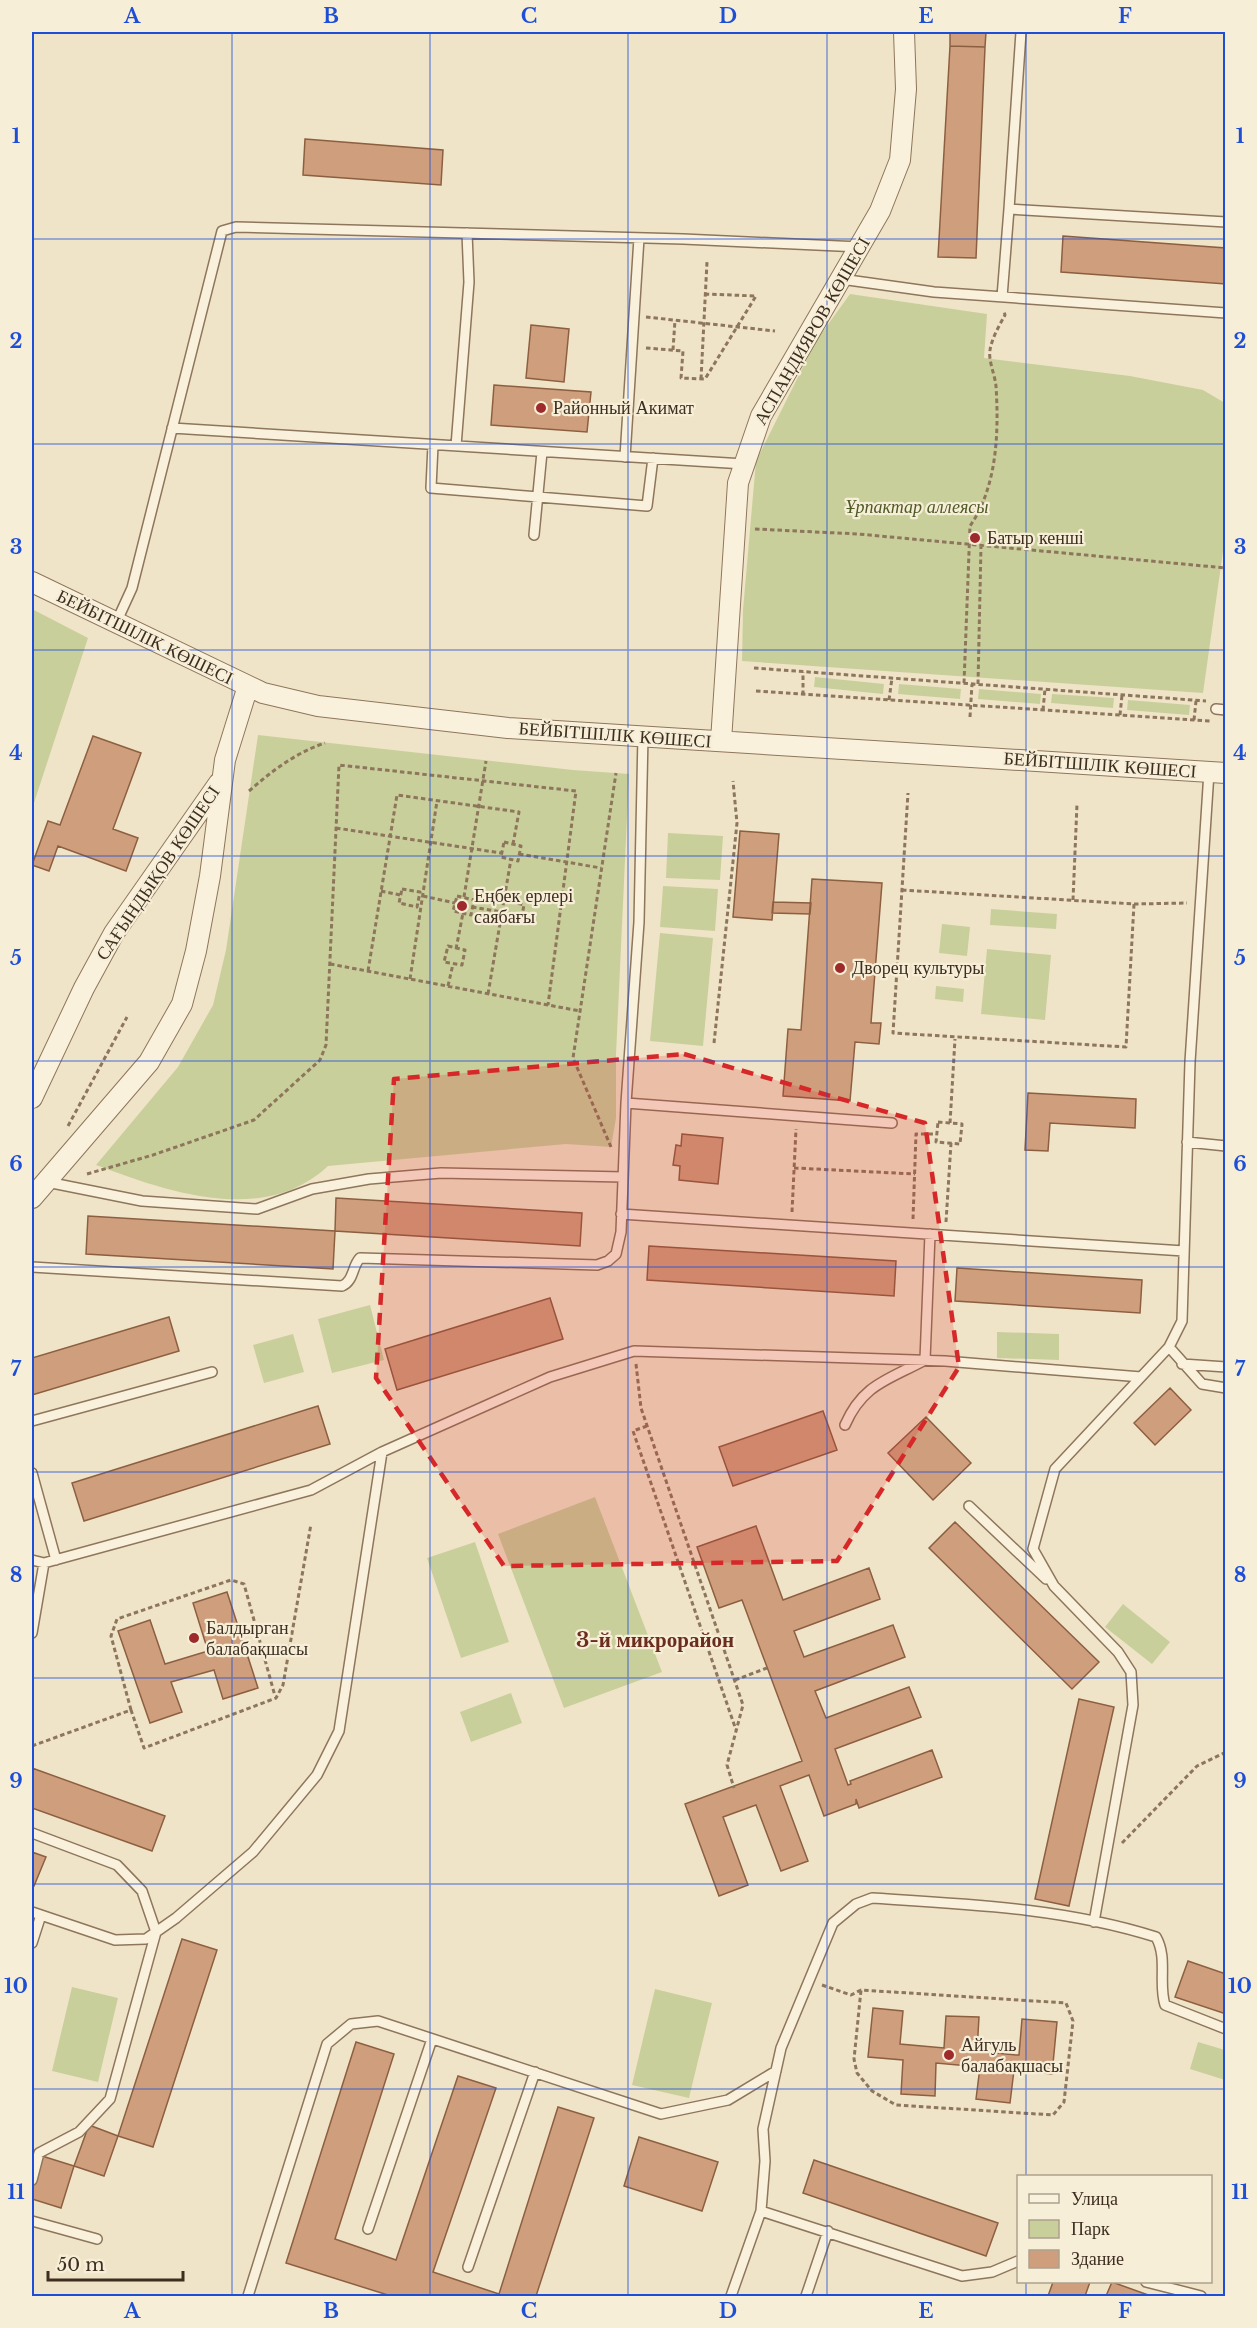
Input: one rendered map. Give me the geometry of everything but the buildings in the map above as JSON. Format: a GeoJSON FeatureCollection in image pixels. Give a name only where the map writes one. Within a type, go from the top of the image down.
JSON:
{"type":"FeatureCollection","features":[{"type":"Feature","properties":{"kind":"street","name":"АСПАНДИЯРОВ КӨШЕСІ"},"geometry":{"type":"LineString","coordinates":[[721,741],[738,483],[760,416],[880,211],[900,160],[906,89],[904,32]]}},
{"type":"Feature","properties":{"kind":"street","name":"БЕЙБІТШІЛІК КӨШЕСІ"},"geometry":{"type":"LineString","coordinates":[[32,582],[263,693],[318,706],[508,728],[1217,773]]}},
{"type":"Feature","properties":{"kind":"street","name":"САҒЫНДЫҚОВ КӨШЕСІ"},"geometry":{"type":"LineString","coordinates":[[32,1198],[149,1062],[182,1004],[196,951],[210,876],[222,778],[229,744],[248,686]]}},
{"type":"Feature","properties":{"kind":"street","name":"САҒЫНДЫҚОВ КӨШЕСІ"},"geometry":{"type":"LineString","coordinates":[[32,1098],[84,988],[114,933],[222,778]]}},
{"type":"Feature","properties":{"kind":"lane"},"geometry":{"type":"LineString","coordinates":[[1002,297],[1021,32]]}},
{"type":"Feature","properties":{"kind":"lane"},"geometry":{"type":"LineString","coordinates":[[1009,209],[1226,222]]}},
{"type":"Feature","properties":{"kind":"lane"},"geometry":{"type":"LineString","coordinates":[[116,623],[132,588],[222,231],[236,227],[639,238],[860,247]]}},
{"type":"Feature","properties":{"kind":"lane"},"geometry":{"type":"LineString","coordinates":[[456,446],[469,282],[467,233]]}},
{"type":"Feature","properties":{"kind":"lane"},"geometry":{"type":"LineString","coordinates":[[625,457],[639,238]]}},
{"type":"Feature","properties":{"kind":"lane"},"geometry":{"type":"LineString","coordinates":[[841,279],[934,292],[1226,313]]}},
{"type":"Feature","properties":{"kind":"lane"},"geometry":{"type":"LineString","coordinates":[[172,428],[744,464]]}},
{"type":"Feature","properties":{"kind":"lane"},"geometry":{"type":"LineString","coordinates":[[433,445],[431,488],[647,506],[653,459]]}},
{"type":"Feature","properties":{"kind":"lane"},"geometry":{"type":"LineString","coordinates":[[534,535],[542,452]]}},
{"type":"Feature","properties":{"kind":"lane"},"geometry":{"type":"LineString","coordinates":[[32,1267],[342,1286],[350,1280],[354,1264],[360,1258],[597,1265],[609,1262],[616,1254],[621,1214],[626,1103],[639,922],[644,736]]}},
{"type":"Feature","properties":{"kind":"lane"},"geometry":{"type":"LineString","coordinates":[[1054,1586],[1033,1549],[1055,1469],[1169,1347],[1182,1321],[1190,1062],[1201,902],[1217,773]]}},
{"type":"Feature","properties":{"kind":"lane"},"geometry":{"type":"LineString","coordinates":[[626,1103],[892,1123]]}},
{"type":"Feature","properties":{"kind":"lane"},"geometry":{"type":"LineString","coordinates":[[1187,1142],[1226,1146]]}},
{"type":"Feature","properties":{"kind":"lane"},"geometry":{"type":"LineString","coordinates":[[45,1181],[142,1201],[257,1209],[312,1189],[380,1178],[441,1173],[623,1177]]}},
{"type":"Feature","properties":{"kind":"lane"},"geometry":{"type":"LineString","coordinates":[[621,1214],[1184,1251]]}},
{"type":"Feature","properties":{"kind":"lane"},"geometry":{"type":"LineString","coordinates":[[925,1360],[930,1234]]}},
{"type":"Feature","properties":{"kind":"lane"},"geometry":{"type":"LineString","coordinates":[[1169,1347],[1202,1384],[1226,1388]]}},
{"type":"Feature","properties":{"kind":"lane"},"geometry":{"type":"LineString","coordinates":[[32,1560],[44,1563],[56,1560],[311,1490],[382,1452],[550,1377],[634,1351],[925,1360],[1141,1377]]}},
{"type":"Feature","properties":{"kind":"lane"},"geometry":{"type":"LineString","coordinates":[[845,1425],[854,1404],[869,1389],[925,1360]]}},
{"type":"Feature","properties":{"kind":"lane"},"geometry":{"type":"LineString","coordinates":[[1182,1364],[1226,1367]]}},
{"type":"Feature","properties":{"kind":"lane"},"geometry":{"type":"LineString","coordinates":[[32,1421],[212,1372]]}},
{"type":"Feature","properties":{"kind":"lane"},"geometry":{"type":"LineString","coordinates":[[32,1943],[36,1914],[115,1940],[146,1939],[176,1918],[253,1852],[317,1775],[339,1731],[382,1452]]}},
{"type":"Feature","properties":{"kind":"lane"},"geometry":{"type":"LineString","coordinates":[[32,1473],[56,1560]]}},
{"type":"Feature","properties":{"kind":"lane"},"geometry":{"type":"LineString","coordinates":[[969,1506],[1054,1586],[1118,1652],[1131,1672],[1133,1705],[1094,1922]]}},
{"type":"Feature","properties":{"kind":"lane"},"geometry":{"type":"LineString","coordinates":[[32,1633],[44,1563]]}},
{"type":"Feature","properties":{"kind":"lane"},"geometry":{"type":"LineString","coordinates":[[32,1833],[117,1865],[142,1891],[156,1932],[110,2099],[79,2132],[39,2153],[32,2180]]}},
{"type":"Feature","properties":{"kind":"lane"},"geometry":{"type":"LineString","coordinates":[[731,2296],[761,2211],[765,2162],[763,2129],[781,2048],[833,1923],[855,1904],[872,1898],[982,1904],[1114,1924],[1156,1937],[1162,1948],[1161,1994],[1165,2005],[1226,2029]]}},
{"type":"Feature","properties":{"kind":"lane"},"geometry":{"type":"LineString","coordinates":[[248,2296],[327,2044],[351,2024],[378,2021],[661,2114],[728,2100],[776,2071]]}},
{"type":"Feature","properties":{"kind":"lane"},"geometry":{"type":"LineString","coordinates":[[369,2229],[432,2039]]}},
{"type":"Feature","properties":{"kind":"lane"},"geometry":{"type":"LineString","coordinates":[[468,2267],[535,2072]]}},
{"type":"Feature","properties":{"kind":"lane"},"geometry":{"type":"LineString","coordinates":[[761,2211],[962,2276],[993,2272],[1017,2261]]}},
{"type":"Feature","properties":{"kind":"lane"},"geometry":{"type":"LineString","coordinates":[[32,2220],[97,2239]]}},
{"type":"Feature","properties":{"kind":"lane"},"geometry":{"type":"LineString","coordinates":[[806,2296],[828,2231]]}},
{"type":"Feature","properties":{"kind":"lane"},"geometry":{"type":"LineString","coordinates":[[1150,2283],[1201,2296]]}},
{"type":"Feature","properties":{"kind":"path"},"geometry":{"type":"LineString","coordinates":[[701,379],[707,262]]}},
{"type":"Feature","properties":{"kind":"path"},"geometry":{"type":"LineString","coordinates":[[633,347],[683,351],[681,378],[705,379],[756,296],[706,294]]}},
{"type":"Feature","properties":{"kind":"path"},"geometry":{"type":"LineString","coordinates":[[964,683],[970,526],[980,512],[988,489],[995,452],[998,417],[995,372],[989,351],[1005,315],[1002,297]]}},
{"type":"Feature","properties":{"kind":"path"},"geometry":{"type":"LineString","coordinates":[[635,316],[775,331]]}},
{"type":"Feature","properties":{"kind":"path"},"geometry":{"type":"LineString","coordinates":[[673,350],[675,320]]}},
{"type":"Feature","properties":{"kind":"path"},"geometry":{"type":"LineString","coordinates":[[754,529],[858,534],[1226,568]]}},
{"type":"Feature","properties":{"kind":"path"},"geometry":{"type":"LineString","coordinates":[[978,684],[981,546]]}},
{"type":"Feature","properties":{"kind":"path"},"geometry":{"type":"LineString","coordinates":[[754,668],[1196,700],[1219,707]]}},
{"type":"Feature","properties":{"kind":"path"},"geometry":{"type":"LineString","coordinates":[[803,672],[803,694]]}},
{"type":"Feature","properties":{"kind":"path"},"geometry":{"type":"LineString","coordinates":[[890,700],[892,678]]}},
{"type":"Feature","properties":{"kind":"path"},"geometry":{"type":"LineString","coordinates":[[970,717],[972,684]]}},
{"type":"Feature","properties":{"kind":"path"},"geometry":{"type":"LineString","coordinates":[[1043,710],[1046,689]]}},
{"type":"Feature","properties":{"kind":"path"},"geometry":{"type":"LineString","coordinates":[[756,692],[1215,721]]}},
{"type":"Feature","properties":{"kind":"path"},"geometry":{"type":"LineString","coordinates":[[1120,715],[1122,695]]}},
{"type":"Feature","properties":{"kind":"path"},"geometry":{"type":"LineString","coordinates":[[1194,720],[1196,700]]}},
{"type":"Feature","properties":{"kind":"path"},"geometry":{"type":"LineString","coordinates":[[249,791],[291,758],[304,750],[325,743]]}},
{"type":"Feature","properties":{"kind":"path"},"geometry":{"type":"LineString","coordinates":[[464,897],[486,761]]}},
{"type":"Feature","properties":{"kind":"path"},"geometry":{"type":"LineString","coordinates":[[87,1174],[153,1155],[254,1120],[320,1060],[326,1045],[339,765],[576,791],[548,1005]]}},
{"type":"Feature","properties":{"kind":"path"},"geometry":{"type":"LineString","coordinates":[[616,773],[573,1058],[623,1177]]}},
{"type":"Feature","properties":{"kind":"path"},"geometry":{"type":"LineString","coordinates":[[714,1042],[737,823],[733,781]]}},
{"type":"Feature","properties":{"kind":"path"},"geometry":{"type":"LineString","coordinates":[[908,793],[893,1033],[1126,1047],[1134,904]]}},
{"type":"Feature","properties":{"kind":"path"},"geometry":{"type":"LineString","coordinates":[[368,971],[397,795],[519,812],[513,844]]}},
{"type":"Feature","properties":{"kind":"path"},"geometry":{"type":"LineString","coordinates":[[410,979],[437,801]]}},
{"type":"Feature","properties":{"kind":"path"},"geometry":{"type":"LineString","coordinates":[[1073,900],[1077,804]]}},
{"type":"Feature","properties":{"kind":"path"},"geometry":{"type":"LineString","coordinates":[[336,828],[501,853]]}},
{"type":"Feature","properties":{"kind":"path"},"geometry":{"type":"LineString","coordinates":[[504,842],[521,846],[518,861],[501,857],[501,853],[504,842]]}},
{"type":"Feature","properties":{"kind":"path"},"geometry":{"type":"LineString","coordinates":[[519,854],[602,868]]}},
{"type":"Feature","properties":{"kind":"path"},"geometry":{"type":"LineString","coordinates":[[488,994],[511,859]]}},
{"type":"Feature","properties":{"kind":"path"},"geometry":{"type":"LineString","coordinates":[[402,889],[420,892],[421,899],[417,908],[399,903],[401,896],[402,889]]}},
{"type":"Feature","properties":{"kind":"path"},"geometry":{"type":"LineString","coordinates":[[902,890],[1134,904],[1201,902]]}},
{"type":"Feature","properties":{"kind":"path"},"geometry":{"type":"LineString","coordinates":[[381,891],[401,896]]}},
{"type":"Feature","properties":{"kind":"path"},"geometry":{"type":"LineString","coordinates":[[456,896],[474,900],[471,915],[453,911],[455,903],[456,896]]}},
{"type":"Feature","properties":{"kind":"path"},"geometry":{"type":"LineString","coordinates":[[421,899],[455,903]]}},
{"type":"Feature","properties":{"kind":"path"},"geometry":{"type":"LineString","coordinates":[[472,907],[521,920],[524,905],[504,900]]}},
{"type":"Feature","properties":{"kind":"path"},"geometry":{"type":"LineString","coordinates":[[456,949],[463,913]]}},
{"type":"Feature","properties":{"kind":"path"},"geometry":{"type":"LineString","coordinates":[[448,946],[456,949],[465,950],[462,965],[444,962],[448,946]]}},
{"type":"Feature","properties":{"kind":"path"},"geometry":{"type":"LineString","coordinates":[[330,964],[580,1011]]}},
{"type":"Feature","properties":{"kind":"path"},"geometry":{"type":"LineString","coordinates":[[448,986],[453,964]]}},
{"type":"Feature","properties":{"kind":"path"},"geometry":{"type":"LineString","coordinates":[[63,1135],[128,1017]]}},
{"type":"Feature","properties":{"kind":"path"},"geometry":{"type":"LineString","coordinates":[[950,1123],[955,1039]]}},
{"type":"Feature","properties":{"kind":"path"},"geometry":{"type":"LineString","coordinates":[[791,1225],[797,1116]]}},
{"type":"Feature","properties":{"kind":"path"},"geometry":{"type":"LineString","coordinates":[[939,1122],[950,1123],[962,1124],[960,1144],[936,1142],[939,1122]]}},
{"type":"Feature","properties":{"kind":"path"},"geometry":{"type":"LineString","coordinates":[[912,1233],[916,1134],[937,1134]]}},
{"type":"Feature","properties":{"kind":"path"},"geometry":{"type":"LineString","coordinates":[[945,1235],[951,1143]]}},
{"type":"Feature","properties":{"kind":"path"},"geometry":{"type":"LineString","coordinates":[[794,1168],[915,1174]]}},
{"type":"Feature","properties":{"kind":"path"},"geometry":{"type":"LineString","coordinates":[[634,1351],[641,1408],[743,1705],[727,1765],[734,1788]]}},
{"type":"Feature","properties":{"kind":"path"},"geometry":{"type":"LineString","coordinates":[[647,1426],[633,1431],[736,1731]]}},
{"type":"Feature","properties":{"kind":"path"},"geometry":{"type":"LineString","coordinates":[[276,1698],[244,1584],[231,1580],[117,1619],[111,1636],[130,1710],[144,1748],[276,1698],[283,1684],[311,1524]]}},
{"type":"Feature","properties":{"kind":"path"},"geometry":{"type":"LineString","coordinates":[[735,1680],[768,1668]]}},
{"type":"Feature","properties":{"kind":"path"},"geometry":{"type":"LineString","coordinates":[[32,1746],[130,1710]]}},
{"type":"Feature","properties":{"kind":"path"},"geometry":{"type":"LineString","coordinates":[[1106,1856],[1127,1839],[1197,1766],[1226,1752]]}},
{"type":"Feature","properties":{"kind":"path"},"geometry":{"type":"LineString","coordinates":[[809,1980],[851,1995],[861,1990],[1066,2003],[1073,2021],[1064,2102],[1053,2115],[896,2105],[872,2091],[857,2073],[854,2059],[861,1990]]}},
{"type":"Feature","properties":{"kind":"highlighted area"},"geometry":{"type":"Polygon","coordinates":[[[684,1054],[925,1123],[959,1367],[837,1561],[504,1566],[376,1378],[394,1079],[684,1054]]]}},
{"type":"Feature","properties":{"kind":"green space","name":"Ұрпактар аллеясы"},"geometry":{"type":"Polygon","coordinates":[[[850,294],[987,314],[984,358],[1130,376],[1203,390],[1225,403],[1225,537],[1203,693],[742,661],[743,610],[756,461],[816,341],[850,294]]]}},
{"type":"Feature","properties":{"kind":"green space"},"geometry":{"type":"Polygon","coordinates":[[[32,609],[88,638],[32,809],[32,609]]]}},
{"type":"Feature","properties":{"kind":"green space"},"geometry":{"type":"Polygon","coordinates":[[[815,677],[884,684],[883,694],[814,687],[815,677]]]}},
{"type":"Feature","properties":{"kind":"green space"},"geometry":{"type":"Polygon","coordinates":[[[899,684],[961,689],[960,699],[898,694],[899,684]]]}},
{"type":"Feature","properties":{"kind":"green space"},"geometry":{"type":"Polygon","coordinates":[[[979,689],[1041,694],[1040,704],[978,699],[979,689]]]}},
{"type":"Feature","properties":{"kind":"green space"},"geometry":{"type":"Polygon","coordinates":[[[1052,694],[1114,698],[1113,708],[1051,703],[1052,694]]]}},
{"type":"Feature","properties":{"kind":"green space"},"geometry":{"type":"Polygon","coordinates":[[[1128,700],[1190,705],[1189,715],[1127,710],[1128,700]]]}},
{"type":"Feature","properties":{"kind":"green space"},"geometry":{"type":"Polygon","coordinates":[[[258,735],[573,770],[629,774],[616,1055],[616,1118],[611,1147],[566,1144],[328,1166],[303,1184],[275,1195],[245,1199],[215,1198],[184,1193],[96,1165],[178,1067],[213,1005],[226,950],[258,735]]]}},
{"type":"Feature","properties":{"kind":"green space"},"geometry":{"type":"Polygon","coordinates":[[[668,833],[723,836],[720,880],[666,878],[668,833]]]}},
{"type":"Feature","properties":{"kind":"green space"},"geometry":{"type":"Polygon","coordinates":[[[663,886],[718,889],[715,931],[660,927],[663,886]]]}},
{"type":"Feature","properties":{"kind":"green space"},"geometry":{"type":"Polygon","coordinates":[[[991,909],[1057,914],[1056,929],[990,925],[991,909]]]}},
{"type":"Feature","properties":{"kind":"green space"},"geometry":{"type":"Polygon","coordinates":[[[942,924],[970,927],[967,956],[939,953],[942,924]]]}},
{"type":"Feature","properties":{"kind":"green space"},"geometry":{"type":"Polygon","coordinates":[[[660,933],[713,938],[703,1046],[650,1041],[660,933]]]}},
{"type":"Feature","properties":{"kind":"green space"},"geometry":{"type":"Polygon","coordinates":[[[987,949],[1051,955],[1045,1020],[981,1014],[987,949]]]}},
{"type":"Feature","properties":{"kind":"green space"},"geometry":{"type":"Polygon","coordinates":[[[936,986],[964,989],[963,1002],[935,999],[936,986]]]}},
{"type":"Feature","properties":{"kind":"green space"},"geometry":{"type":"Polygon","coordinates":[[[370,1305],[384,1360],[332,1373],[318,1319],[370,1305]]]}},
{"type":"Feature","properties":{"kind":"green space"},"geometry":{"type":"Polygon","coordinates":[[[997,1332],[1059,1334],[1059,1360],[997,1358],[997,1332]]]}},
{"type":"Feature","properties":{"kind":"green space"},"geometry":{"type":"Polygon","coordinates":[[[293,1334],[304,1372],[264,1383],[253,1345],[293,1334]]]}},
{"type":"Feature","properties":{"kind":"green space"},"geometry":{"type":"Polygon","coordinates":[[[595,1497],[662,1672],[564,1708],[498,1534],[595,1497]]]}},
{"type":"Feature","properties":{"kind":"green space"},"geometry":{"type":"Polygon","coordinates":[[[475,1542],[509,1642],[461,1658],[427,1558],[475,1542]]]}},
{"type":"Feature","properties":{"kind":"green space"},"geometry":{"type":"Polygon","coordinates":[[[1123,1604],[1170,1642],[1152,1664],[1105,1627],[1123,1604]]]}},
{"type":"Feature","properties":{"kind":"green space"},"geometry":{"type":"Polygon","coordinates":[[[511,1693],[522,1723],[471,1742],[460,1712],[511,1693]]]}},
{"type":"Feature","properties":{"kind":"green space"},"geometry":{"type":"Polygon","coordinates":[[[72,1987],[118,1998],[98,2082],[52,2071],[72,1987]]]}},
{"type":"Feature","properties":{"kind":"green space"},"geometry":{"type":"Polygon","coordinates":[[[655,1989],[712,2003],[689,2098],[632,2085],[655,1989]]]}},
{"type":"Feature","properties":{"kind":"green space"},"geometry":{"type":"Polygon","coordinates":[[[1198,2042],[1225,2050],[1225,2080],[1190,2069],[1198,2042]]]}},
{"type":"Feature","properties":{"kind":"place","name":"Районный Акимат"},"geometry":{"type":"Point","coordinates":[541,408]}},
{"type":"Feature","properties":{"kind":"place","name":"Батыр кенші"},"geometry":{"type":"Point","coordinates":[975,538]}},
{"type":"Feature","properties":{"kind":"place","name":"Еңбек ерлері саябағы"},"geometry":{"type":"Point","coordinates":[462,906]}},
{"type":"Feature","properties":{"kind":"place","name":"Дворец культуры"},"geometry":{"type":"Point","coordinates":[840,968]}},
{"type":"Feature","properties":{"kind":"place","name":"Балдырган балабақшасы"},"geometry":{"type":"Point","coordinates":[194,1638]}},
{"type":"Feature","properties":{"kind":"place","name":"Айгуль балабақшасы"},"geometry":{"type":"Point","coordinates":[949,2055]}},
{"type":"Feature","properties":{"kind":"district","name":"3-й микрорайон"},"geometry":{"type":"Point","coordinates":[655,1640]}}]}
